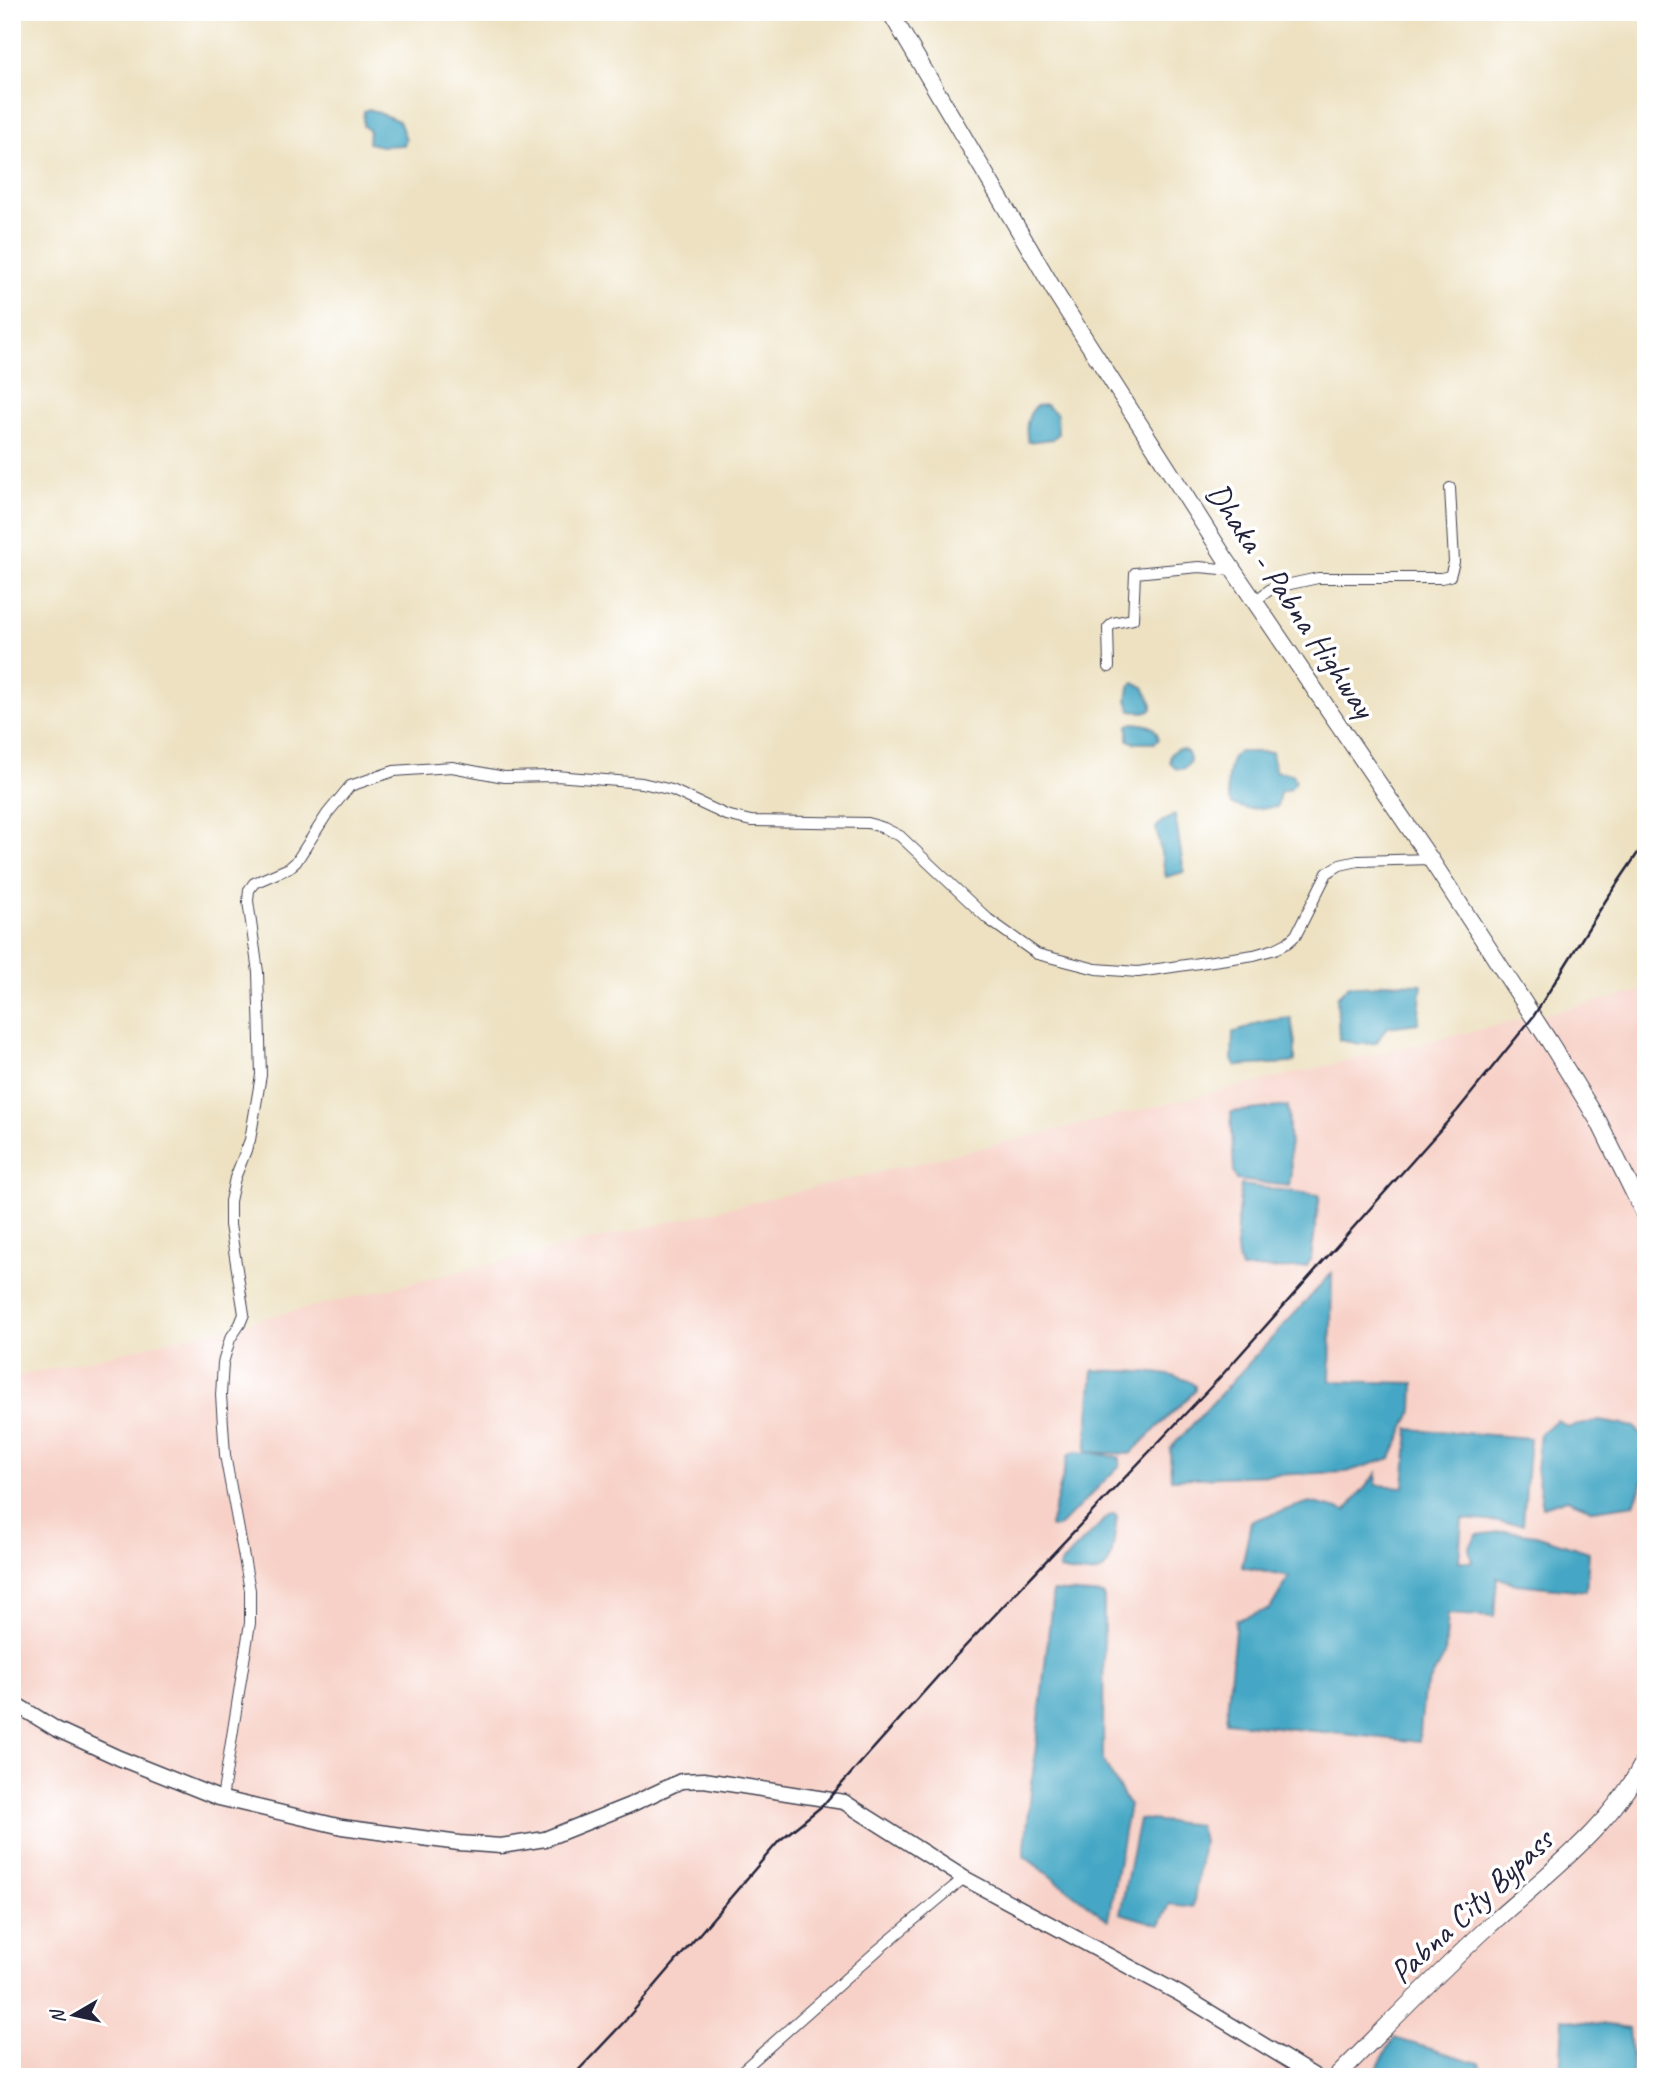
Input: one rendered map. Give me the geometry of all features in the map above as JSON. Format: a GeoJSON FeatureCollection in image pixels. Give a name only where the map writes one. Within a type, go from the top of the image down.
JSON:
{"type":"FeatureCollection","features":[{"type":"Feature","properties":{"kind":"highway","name":"Dhaka - Pabna Highway"},"geometry":{"type":"LineString","coordinates":[[890,12],[1057,295],[1234,570],[1431,859],[1599,1122],[1646,1218]]}},
{"type":"Feature","properties":{"kind":"highway","name":"Pabna City Bypass"},"geometry":{"type":"LineString","coordinates":[[1336,2077],[1486,1928],[1575,1849],[1612,1809],[1644,1764]]}},
{"type":"Feature","properties":{"kind":"main road"},"geometry":{"type":"LineString","coordinates":[[12,1702],[68,1735],[222,1799],[342,1827],[459,1843],[501,1846],[545,1839],[681,1781],[704,1780],[844,1802],[964,1878],[1180,1994],[1316,2077]]}},
{"type":"Feature","properties":{"kind":"street"},"geometry":{"type":"LineString","coordinates":[[1255,601],[1272,588],[1318,578],[1450,576],[1454,562],[1450,488]]}},
{"type":"Feature","properties":{"kind":"street"},"geometry":{"type":"LineString","coordinates":[[1109,667],[1108,628],[1112,623],[1133,619],[1135,573],[1199,567],[1234,570]]}},
{"type":"Feature","properties":{"kind":"street"},"geometry":{"type":"LineString","coordinates":[[222,1799],[250,1623],[250,1590],[225,1455],[221,1395],[223,1363],[230,1339],[244,1314],[230,1225],[232,1188],[250,1140],[261,1075],[258,972],[248,901],[249,890],[254,883],[289,868],[296,862],[327,814],[350,786],[394,771],[452,766],[504,777],[556,776],[642,783],[671,790],[726,815],[751,821],[868,823],[900,836],[988,919],[1025,947],[1037,954],[1096,970],[1158,971],[1275,949],[1296,934],[1327,873],[1340,865],[1358,861],[1431,859]]}},
{"type":"Feature","properties":{"kind":"street"},"geometry":{"type":"LineString","coordinates":[[735,2077],[879,1949],[964,1878]]}},
{"type":"Feature","properties":{"kind":"shaded area"},"geometry":{"type":"Polygon","coordinates":[[[1646,990],[1646,2077],[12,2077],[12,1378],[1646,990]]]}},
{"type":"Feature","properties":{"kind":"water"},"geometry":{"type":"Polygon","coordinates":[[[369,109],[399,121],[406,139],[404,145],[382,146],[368,143],[369,130],[363,126],[364,111],[369,109]]]}},
{"type":"Feature","properties":{"kind":"water"},"geometry":{"type":"Polygon","coordinates":[[[1046,405],[1057,414],[1058,434],[1053,439],[1028,442],[1030,414],[1036,406],[1046,405]]]}},
{"type":"Feature","properties":{"kind":"water"},"geometry":{"type":"Polygon","coordinates":[[[1134,683],[1144,687],[1152,709],[1145,712],[1131,711],[1127,700],[1129,687],[1134,683]]]}},
{"type":"Feature","properties":{"kind":"water"},"geometry":{"type":"Polygon","coordinates":[[[1134,723],[1153,728],[1159,739],[1155,743],[1135,743],[1128,740],[1128,725],[1134,723]]]}},
{"type":"Feature","properties":{"kind":"water"},"geometry":{"type":"Polygon","coordinates":[[[1180,749],[1187,752],[1190,759],[1187,766],[1180,769],[1173,766],[1170,759],[1173,752],[1180,749]]]}},
{"type":"Feature","properties":{"kind":"water"},"geometry":{"type":"Polygon","coordinates":[[[1240,752],[1272,752],[1275,771],[1292,774],[1296,781],[1290,789],[1280,792],[1277,807],[1248,809],[1232,805],[1227,787],[1228,774],[1233,756],[1240,752]]]}},
{"type":"Feature","properties":{"kind":"water"},"geometry":{"type":"Polygon","coordinates":[[[1175,815],[1184,872],[1166,877],[1156,828],[1161,822],[1175,815]]]}},
{"type":"Feature","properties":{"kind":"water"},"geometry":{"type":"Polygon","coordinates":[[[1384,983],[1422,984],[1418,1023],[1387,1027],[1376,1043],[1360,1044],[1339,1040],[1337,997],[1349,985],[1371,987],[1384,983]]]}},
{"type":"Feature","properties":{"kind":"water"},"geometry":{"type":"Polygon","coordinates":[[[1291,1018],[1295,1061],[1236,1066],[1232,1060],[1233,1032],[1255,1024],[1291,1018]]]}},
{"type":"Feature","properties":{"kind":"water"},"geometry":{"type":"Polygon","coordinates":[[[1288,1106],[1291,1172],[1289,1186],[1237,1180],[1234,1172],[1231,1112],[1288,1106]]]}},
{"type":"Feature","properties":{"kind":"water"},"geometry":{"type":"Polygon","coordinates":[[[1241,1185],[1320,1195],[1311,1258],[1307,1266],[1241,1269],[1237,1238],[1241,1185]]]}},
{"type":"Feature","properties":{"kind":"water"},"geometry":{"type":"Polygon","coordinates":[[[1332,1273],[1330,1381],[1414,1383],[1413,1410],[1391,1458],[1347,1472],[1171,1479],[1170,1449],[1332,1273]]]}},
{"type":"Feature","properties":{"kind":"water"},"geometry":{"type":"Polygon","coordinates":[[[1093,1370],[1162,1374],[1187,1381],[1195,1386],[1195,1391],[1130,1454],[1087,1452],[1120,1458],[1120,1465],[1060,1526],[1052,1528],[1050,1526],[1068,1456],[1075,1452],[1086,1453],[1093,1370]]]}},
{"type":"Feature","properties":{"kind":"water"},"geometry":{"type":"Polygon","coordinates":[[[1557,1420],[1568,1427],[1600,1421],[1635,1427],[1646,1442],[1646,1475],[1634,1504],[1594,1510],[1567,1499],[1543,1507],[1536,1469],[1540,1433],[1557,1420]]]}},
{"type":"Feature","properties":{"kind":"water"},"geometry":{"type":"Polygon","coordinates":[[[1409,1429],[1530,1438],[1523,1524],[1462,1519],[1459,1561],[1472,1562],[1469,1548],[1477,1535],[1507,1531],[1536,1535],[1589,1552],[1586,1591],[1516,1584],[1497,1577],[1494,1617],[1448,1614],[1445,1653],[1424,1692],[1419,1742],[1226,1722],[1236,1620],[1270,1609],[1289,1577],[1242,1567],[1251,1521],[1310,1502],[1346,1511],[1377,1473],[1376,1485],[1404,1487],[1409,1429]]]}},
{"type":"Feature","properties":{"kind":"water"},"geometry":{"type":"Polygon","coordinates":[[[1114,1514],[1117,1517],[1111,1557],[1107,1565],[1092,1574],[1060,1570],[1059,1566],[1108,1516],[1114,1514]]]}},
{"type":"Feature","properties":{"kind":"water"},"geometry":{"type":"Polygon","coordinates":[[[1053,1591],[1104,1595],[1103,1761],[1129,1805],[1108,1920],[1024,1856],[1053,1591]]]}},
{"type":"Feature","properties":{"kind":"water"},"geometry":{"type":"Polygon","coordinates":[[[1139,1819],[1199,1825],[1203,1842],[1193,1907],[1170,1904],[1160,1925],[1120,1913],[1139,1819]]]}},
{"type":"Feature","properties":{"kind":"water"},"geometry":{"type":"Polygon","coordinates":[[[1642,1932],[1646,1932],[1646,2077],[1643,2077],[1640,2059],[1642,1932]]]}},
{"type":"Feature","properties":{"kind":"water"},"geometry":{"type":"Polygon","coordinates":[[[1563,2019],[1629,2028],[1633,2077],[1560,2077],[1563,2019]]]}},
{"type":"Feature","properties":{"kind":"water"},"geometry":{"type":"Polygon","coordinates":[[[1394,2038],[1479,2063],[1485,2077],[1394,2077],[1377,2068],[1394,2038]]]}},
{"type":"Feature","properties":{"kind":"railway"},"geometry":{"type":"LineString","coordinates":[[572,2077],[624,2022],[779,1841],[822,1806],[956,1656],[1222,1375],[1457,1111],[1533,1017],[1646,841]]}}]}
